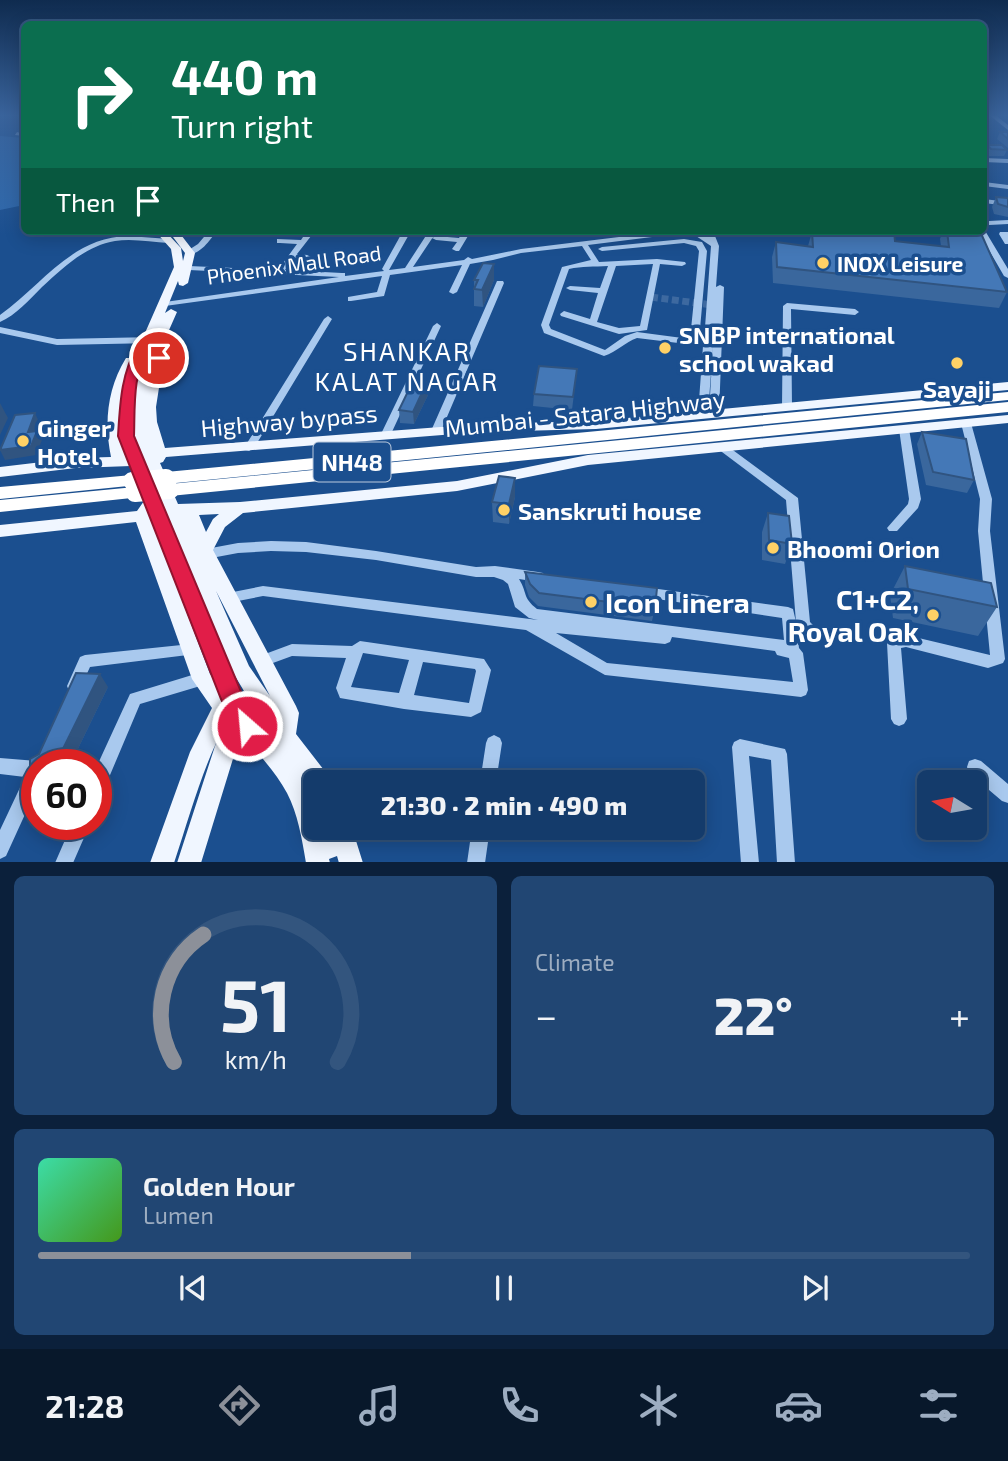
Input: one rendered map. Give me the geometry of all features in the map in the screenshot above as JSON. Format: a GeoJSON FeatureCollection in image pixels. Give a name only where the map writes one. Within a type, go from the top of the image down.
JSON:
{"type":"FeatureCollection","features":[{"type":"Feature","properties":{"kind":"highway","name":"Mumbai - Satara Highway"},"geometry":{"type":"LineString","coordinates":[[629,439],[1008,396]]}},
{"type":"Feature","properties":{"kind":"highway","name":"Mumbai - Satara Highway"},"geometry":{"type":"LineString","coordinates":[[159,493],[581,438],[629,439],[1008,407]]}},
{"type":"Feature","properties":{"kind":"highway"},"geometry":{"type":"LineString","coordinates":[[608,423],[629,439],[658,454]]}},
{"type":"Feature","properties":{"kind":"highway"},"geometry":{"type":"LineString","coordinates":[[570,463],[581,438]]}},
{"type":"Feature","properties":{"kind":"highway","name":"NH48"},"geometry":{"type":"LineString","coordinates":[[0,493],[134,487],[159,493]]}},
{"type":"Feature","properties":{"kind":"highway","name":"NH48"},"geometry":{"type":"LineString","coordinates":[[0,506],[134,487]]}},
{"type":"Feature","properties":{"kind":"main road"},"geometry":{"type":"LineString","coordinates":[[171,236],[189,251],[189,268],[128,392],[126,436],[136,462],[159,493],[277,745],[308,817],[317,857],[346,844]]}},
{"type":"Feature","properties":{"kind":"main road"},"geometry":{"type":"LineString","coordinates":[[171,236],[179,255],[174,301]]}},
{"type":"Feature","properties":{"kind":"main road"},"geometry":{"type":"LineString","coordinates":[[119,461],[112,419],[120,381],[132,357],[151,343]]}},
{"type":"Feature","properties":{"kind":"main road"},"geometry":{"type":"LineString","coordinates":[[151,343],[159,358],[151,389],[149,412],[160,453],[159,493],[191,650],[202,680],[305,770]]}},
{"type":"Feature","properties":{"kind":"main road"},"geometry":{"type":"LineString","coordinates":[[151,343],[142,378],[137,415],[139,432],[232,708],[226,746],[189,862]]}},
{"type":"Feature","properties":{"kind":"main road","name":"Highway bypass"},"geometry":{"type":"LineString","coordinates":[[160,453],[436,431],[581,438],[608,423],[1008,386]]}},
{"type":"Feature","properties":{"kind":"main road"},"geometry":{"type":"LineString","coordinates":[[190,510],[240,508],[457,486],[570,463],[1008,419]]}},
{"type":"Feature","properties":{"kind":"main road"},"geometry":{"type":"LineString","coordinates":[[76,463],[101,451],[113,435]]}},
{"type":"Feature","properties":{"kind":"main road"},"geometry":{"type":"LineString","coordinates":[[0,472],[76,463],[136,462]]}},
{"type":"Feature","properties":{"kind":"main road"},"geometry":{"type":"LineString","coordinates":[[0,531],[159,493],[190,512],[205,552],[289,713],[277,745]]}},
{"type":"Feature","properties":{"kind":"main road"},"geometry":{"type":"LineString","coordinates":[[205,552],[219,523],[240,508]]}},
{"type":"Feature","properties":{"kind":"main road"},"geometry":{"type":"LineString","coordinates":[[162,862],[206,744],[232,708]]}},
{"type":"Feature","properties":{"kind":"street"},"geometry":{"type":"LineString","coordinates":[[987,160],[1008,161]]}},
{"type":"Feature","properties":{"kind":"street"},"geometry":{"type":"LineString","coordinates":[[987,184],[1008,187]]}},
{"type":"Feature","properties":{"kind":"street"},"geometry":{"type":"LineString","coordinates":[[987,201],[1008,204]]}},
{"type":"Feature","properties":{"kind":"street"},"geometry":{"type":"LineString","coordinates":[[987,224],[1008,223]]}},
{"type":"Feature","properties":{"kind":"street"},"geometry":{"type":"LineString","coordinates":[[987,228],[1008,276]]}},
{"type":"Feature","properties":{"kind":"street"},"geometry":{"type":"LineString","coordinates":[[1008,234],[1003,234],[1008,242]]}},
{"type":"Feature","properties":{"kind":"street"},"geometry":{"type":"LineString","coordinates":[[189,251],[202,235]]}},
{"type":"Feature","properties":{"kind":"street"},"geometry":{"type":"LineString","coordinates":[[189,251],[206,241],[210,235]]}},
{"type":"Feature","properties":{"kind":"street"},"geometry":{"type":"LineString","coordinates":[[280,272],[308,235]]}},
{"type":"Feature","properties":{"kind":"street"},"geometry":{"type":"LineString","coordinates":[[189,268],[344,277],[344,300],[355,300],[382,293],[386,271],[405,235]]}},
{"type":"Feature","properties":{"kind":"street"},"geometry":{"type":"LineString","coordinates":[[407,267],[433,235]]}},
{"type":"Feature","properties":{"kind":"street"},"geometry":{"type":"LineString","coordinates":[[439,235],[462,240]]}},
{"type":"Feature","properties":{"kind":"street"},"geometry":{"type":"LineString","coordinates":[[456,249],[465,235]]}},
{"type":"Feature","properties":{"kind":"street"},"geometry":{"type":"LineString","coordinates":[[555,240],[557,235]]}},
{"type":"Feature","properties":{"kind":"street"},"geometry":{"type":"LineString","coordinates":[[522,251],[631,235]]}},
{"type":"Feature","properties":{"kind":"street"},"geometry":{"type":"LineString","coordinates":[[700,235],[714,243]]}},
{"type":"Feature","properties":{"kind":"street"},"geometry":{"type":"LineString","coordinates":[[708,414],[716,272],[714,243],[711,235]]}},
{"type":"Feature","properties":{"kind":"street"},"geometry":{"type":"LineString","coordinates":[[716,272],[722,248],[717,235]]}},
{"type":"Feature","properties":{"kind":"street"},"geometry":{"type":"LineString","coordinates":[[0,318],[21,304],[62,265],[92,247],[114,239],[171,236]]}},
{"type":"Feature","properties":{"kind":"street"},"geometry":{"type":"LineString","coordinates":[[587,247],[611,236]]}},
{"type":"Feature","properties":{"kind":"street"},"geometry":{"type":"LineString","coordinates":[[280,241],[303,242]]}},
{"type":"Feature","properties":{"kind":"street"},"geometry":{"type":"LineString","coordinates":[[522,251],[688,241],[702,249],[694,342]]}},
{"type":"Feature","properties":{"kind":"street"},"geometry":{"type":"LineString","coordinates":[[587,247],[595,262],[566,267],[545,325],[547,331],[604,353],[611,352],[632,335],[709,344]]}},
{"type":"Feature","properties":{"kind":"street","name":"Phoenix Mall Road"},"geometry":{"type":"LineString","coordinates":[[174,301],[407,267],[493,258],[522,251]]}},
{"type":"Feature","properties":{"kind":"street"},"geometry":{"type":"LineString","coordinates":[[292,256],[307,257]]}},
{"type":"Feature","properties":{"kind":"street"},"geometry":{"type":"LineString","coordinates":[[453,292],[468,259]]}},
{"type":"Feature","properties":{"kind":"street"},"geometry":{"type":"LineString","coordinates":[[588,265],[657,261],[701,267],[716,272]]}},
{"type":"Feature","properties":{"kind":"street"},"geometry":{"type":"LineString","coordinates":[[564,314],[619,331],[644,328],[657,261]]}},
{"type":"Feature","properties":{"kind":"street"},"geometry":{"type":"LineString","coordinates":[[593,322],[612,265]]}},
{"type":"Feature","properties":{"kind":"street"},"geometry":{"type":"LineString","coordinates":[[436,431],[500,282]]}},
{"type":"Feature","properties":{"kind":"street"},"geometry":{"type":"LineString","coordinates":[[570,288],[603,291]]}},
{"type":"Feature","properties":{"kind":"street"},"geometry":{"type":"LineString","coordinates":[[174,301],[195,304],[234,300]]}},
{"type":"Feature","properties":{"kind":"street"},"geometry":{"type":"LineString","coordinates":[[711,372],[709,344],[715,303]]}},
{"type":"Feature","properties":{"kind":"street"},"geometry":{"type":"LineString","coordinates":[[787,407],[787,306],[855,312]]}},
{"type":"Feature","properties":{"kind":"street"},"geometry":{"type":"LineString","coordinates":[[249,448],[328,320]]}},
{"type":"Feature","properties":{"kind":"street"},"geometry":{"type":"LineString","coordinates":[[386,434],[437,326]]}},
{"type":"Feature","properties":{"kind":"street"},"geometry":{"type":"LineString","coordinates":[[0,330],[57,342],[151,343]]}},
{"type":"Feature","properties":{"kind":"street"},"geometry":{"type":"LineString","coordinates":[[899,719],[894,643],[906,641],[988,662],[998,659],[984,531],[986,499],[966,423]]}},
{"type":"Feature","properties":{"kind":"street"},"geometry":{"type":"LineString","coordinates":[[894,528],[914,505],[915,499],[904,429]]}},
{"type":"Feature","properties":{"kind":"street"},"geometry":{"type":"LineString","coordinates":[[722,447],[792,498],[805,629],[826,635]]}},
{"type":"Feature","properties":{"kind":"street"},"geometry":{"type":"LineString","coordinates":[[205,552],[234,548],[303,547],[464,570],[548,578]]}},
{"type":"Feature","properties":{"kind":"street"},"geometry":{"type":"LineString","coordinates":[[495,571],[514,580],[520,588],[520,603],[534,614],[792,647],[788,613],[628,589]]}},
{"type":"Feature","properties":{"kind":"street"},"geometry":{"type":"LineString","coordinates":[[228,597],[263,591],[529,625],[796,653],[801,690],[605,669],[529,625]]}},
{"type":"Feature","properties":{"kind":"street"},"geometry":{"type":"LineString","coordinates":[[360,647],[418,655],[482,665],[478,703],[471,710],[345,693],[343,688],[355,652],[360,647]]}},
{"type":"Feature","properties":{"kind":"street"},"geometry":{"type":"LineString","coordinates":[[262,661],[296,649],[355,652]]}},
{"type":"Feature","properties":{"kind":"street"},"geometry":{"type":"LineString","coordinates":[[69,696],[85,661],[191,650]]}},
{"type":"Feature","properties":{"kind":"street"},"geometry":{"type":"LineString","coordinates":[[404,702],[418,655]]}},
{"type":"Feature","properties":{"kind":"street"},"geometry":{"type":"LineString","coordinates":[[112,751],[135,699],[202,680]]}},
{"type":"Feature","properties":{"kind":"street"},"geometry":{"type":"LineString","coordinates":[[490,770],[494,743]]}},
{"type":"Feature","properties":{"kind":"street"},"geometry":{"type":"LineString","coordinates":[[750,862],[740,747],[779,754],[786,862]]}},
{"type":"Feature","properties":{"kind":"street"},"geometry":{"type":"LineString","coordinates":[[0,766],[21,765]]}},
{"type":"Feature","properties":{"kind":"street"},"geometry":{"type":"LineString","coordinates":[[975,767],[1008,794]]}},
{"type":"Feature","properties":{"kind":"street"},"geometry":{"type":"LineString","coordinates":[[0,850],[21,804]]}},
{"type":"Feature","properties":{"kind":"street"},"geometry":{"type":"LineString","coordinates":[[64,862],[74,840]]}},
{"type":"Feature","properties":{"kind":"street"},"geometry":{"type":"LineString","coordinates":[[476,862],[479,840]]}},
{"type":"Feature","properties":{"kind":"shaded area"},"geometry":{"type":"Polygon","coordinates":[[[0,154],[21,154],[21,206],[0,210],[0,154]]]}},
{"type":"Feature","properties":{"kind":"building"},"geometry":{"type":"Polygon","coordinates":[[[996,197],[1008,198],[1008,207],[998,204],[996,197]]]}},
{"type":"Feature","properties":{"kind":"building"},"geometry":{"type":"Polygon","coordinates":[[[812,235],[894,235],[895,241],[949,247],[948,235],[982,235],[1007,292],[777,267],[776,242],[813,247],[812,235]]]}},
{"type":"Feature","properties":{"kind":"building"},"geometry":{"type":"Polygon","coordinates":[[[483,263],[494,264],[482,290],[474,289],[478,280],[474,280],[483,263]]]}},
{"type":"Feature","properties":{"kind":"building"},"geometry":{"type":"Polygon","coordinates":[[[539,366],[577,369],[573,397],[534,394],[539,366]]]}},
{"type":"Feature","properties":{"kind":"building"},"geometry":{"type":"Polygon","coordinates":[[[413,381],[427,382],[413,412],[399,410],[413,381]]]}},
{"type":"Feature","properties":{"kind":"building"},"geometry":{"type":"Polygon","coordinates":[[[35,413],[28,432],[37,431],[31,446],[0,450],[15,415],[35,413]]]}},
{"type":"Feature","properties":{"kind":"building"},"geometry":{"type":"Polygon","coordinates":[[[922,432],[966,439],[974,480],[933,472],[922,432]]]}},
{"type":"Feature","properties":{"kind":"building"},"geometry":{"type":"Polygon","coordinates":[[[499,476],[515,478],[509,504],[492,502],[499,476]]]}},
{"type":"Feature","properties":{"kind":"building"},"geometry":{"type":"Polygon","coordinates":[[[768,513],[789,516],[792,544],[769,540],[768,513]]]}},
{"type":"Feature","properties":{"kind":"building"},"geometry":{"type":"Polygon","coordinates":[[[905,566],[991,583],[997,607],[908,589],[905,566]]]}},
{"type":"Feature","properties":{"kind":"building"},"geometry":{"type":"Polygon","coordinates":[[[525,572],[657,588],[655,608],[539,593],[530,584],[525,572]]]}},
{"type":"Feature","properties":{"kind":"building"},"geometry":{"type":"Polygon","coordinates":[[[76,673],[100,674],[63,749],[41,749],[76,673]]]}},
{"type":"Feature","properties":{"kind":"tunnel"},"geometry":{"type":"LineString","coordinates":[[651,297],[712,305]]}},
{"type":"Feature","properties":{"kind":"place","name":"INOX Leisure"},"geometry":{"type":"Point","coordinates":[823,263]}},
{"type":"Feature","properties":{"kind":"place","name":"SNBP international school wakad"},"geometry":{"type":"Point","coordinates":[665,348]}},
{"type":"Feature","properties":{"kind":"place","name":"Sayaji"},"geometry":{"type":"Point","coordinates":[957,363]}},
{"type":"Feature","properties":{"kind":"place","name":"Ginger Hotel"},"geometry":{"type":"Point","coordinates":[23,441]}},
{"type":"Feature","properties":{"kind":"place","name":"Sanskruti house"},"geometry":{"type":"Point","coordinates":[504,510]}},
{"type":"Feature","properties":{"kind":"place","name":"Bhoomi Orion"},"geometry":{"type":"Point","coordinates":[773,548]}},
{"type":"Feature","properties":{"kind":"place","name":"Icon Linera"},"geometry":{"type":"Point","coordinates":[591,602]}},
{"type":"Feature","properties":{"kind":"place","name":"C1+C2, Royal Oak"},"geometry":{"type":"Point","coordinates":[933,615]}},
{"type":"Feature","properties":{"kind":"district","name":"SHANKAR KALAT NAGAR"},"geometry":{"type":"Point","coordinates":[407,365]}},
{"type":"Feature","properties":{"kind":"route"},"geometry":{"type":"LineString","coordinates":[[159,358],[156,345],[143,348],[139,356],[128,392],[126,436],[232,699],[247,726]]}}]}
